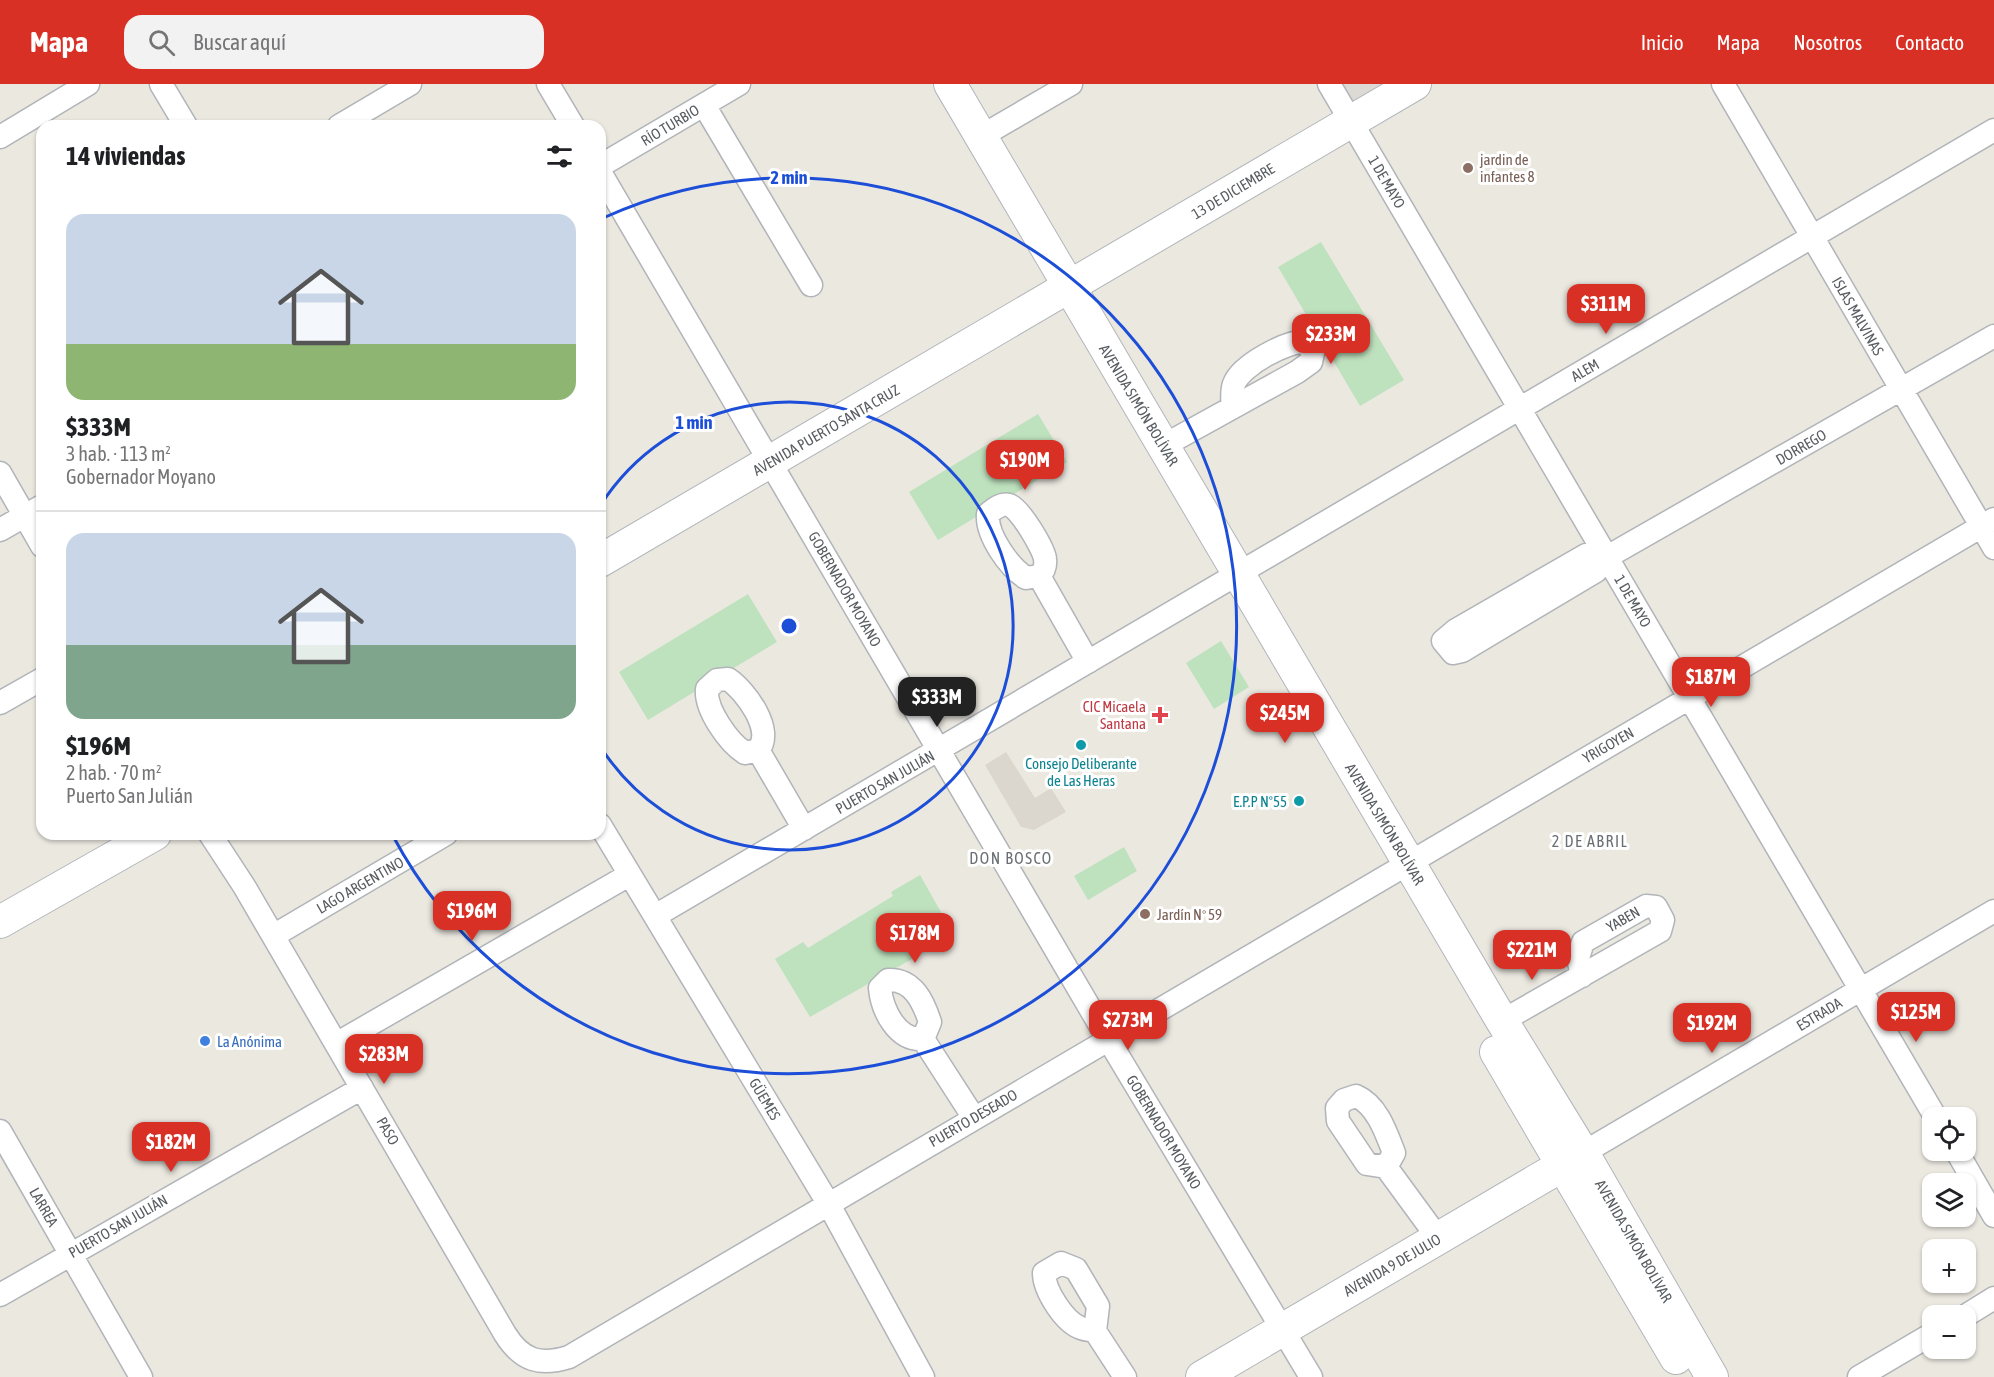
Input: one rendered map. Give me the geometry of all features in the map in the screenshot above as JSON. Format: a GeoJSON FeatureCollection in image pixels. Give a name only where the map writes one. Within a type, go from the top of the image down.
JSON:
{"type":"FeatureCollection","features":[{"type":"Feature","properties":{"kind":"street"},"geometry":{"type":"LineString","coordinates":[[0,137],[88,84]]}},
{"type":"Feature","properties":{"kind":"street"},"geometry":{"type":"LineString","coordinates":[[161,84],[182,120]]}},
{"type":"Feature","properties":{"kind":"street"},"geometry":{"type":"LineString","coordinates":[[349,120],[410,84]]}},
{"type":"Feature","properties":{"kind":"street"},"geometry":{"type":"LineString","coordinates":[[548,84],[569,120]]}},
{"type":"Feature","properties":{"kind":"street","name":"RÍO TURBIO"},"geometry":{"type":"LineString","coordinates":[[606,162],[739,84]]}},
{"type":"Feature","properties":{"kind":"street","name":"AVENIDA SIMÓN BOLÍVAR"},"geometry":{"type":"LineString","coordinates":[[927,84],[1060,293],[1163,446],[1229,579]]}},
{"type":"Feature","properties":{"kind":"street","name":"AVENIDA SIMÓN BOLÍVAR"},"geometry":{"type":"LineString","coordinates":[[950,84],[980,137],[1060,293],[1573,1159],[1712,1377]]}},
{"type":"Feature","properties":{"kind":"street"},"geometry":{"type":"LineString","coordinates":[[980,137],[1071,84]]}},
{"type":"Feature","properties":{"kind":"street","name":"1 DE MAYO"},"geometry":{"type":"LineString","coordinates":[[1329,84],[1930,1107]]}},
{"type":"Feature","properties":{"kind":"street","name":"13 DE DICIEMBRE"},"geometry":{"type":"LineString","coordinates":[[1060,293],[1415,84]]}},
{"type":"Feature","properties":{"kind":"street","name":"ISLAS MALVINAS"},"geometry":{"type":"LineString","coordinates":[[1723,84],[1901,390],[1988,522],[1994,548]]}},
{"type":"Feature","properties":{"kind":"street"},"geometry":{"type":"LineString","coordinates":[[704,105],[811,285]]}},
{"type":"Feature","properties":{"kind":"street","name":"ALEM"},"geometry":{"type":"LineString","coordinates":[[1229,579],[1994,130]]}},
{"type":"Feature","properties":{"kind":"street","name":"GOBERNADOR MOYANO"},"geometry":{"type":"LineString","coordinates":[[606,182],[1108,1039],[1311,1377]]}},
{"type":"Feature","properties":{"kind":"street","name":"AVENIDA PUERTO SANTA CRUZ"},"geometry":{"type":"LineString","coordinates":[[606,558],[1060,293]]}},
{"type":"Feature","properties":{"kind":"street","name":"DORREGO"},"geometry":{"type":"LineString","coordinates":[[1607,557],[1586,555],[1455,630],[1443,641],[1453,653],[1461,651],[1596,571],[1607,557],[1994,336]]}},
{"type":"Feature","properties":{"kind":"street"},"geometry":{"type":"LineString","coordinates":[[1163,446],[1232,407]]}},
{"type":"Feature","properties":{"kind":"street"},"geometry":{"type":"LineString","coordinates":[[0,474],[33,511],[0,530]]}},
{"type":"Feature","properties":{"kind":"street","name":"YRIGOYEN"},"geometry":{"type":"LineString","coordinates":[[1399,868],[1988,522]]}},
{"type":"Feature","properties":{"kind":"street"},"geometry":{"type":"LineString","coordinates":[[1039,576],[1088,662]]}},
{"type":"Feature","properties":{"kind":"street","name":"PUERTO SAN JULIÁN"},"geometry":{"type":"LineString","coordinates":[[656,916],[1229,579]]}},
{"type":"Feature","properties":{"kind":"street"},"geometry":{"type":"LineString","coordinates":[[0,703],[36,682]]}},
{"type":"Feature","properties":{"kind":"street"},"geometry":{"type":"LineString","coordinates":[[758,750],[804,829]]}},
{"type":"Feature","properties":{"kind":"street","name":"GÜEMES"},"geometry":{"type":"LineString","coordinates":[[606,835],[828,1203],[923,1377]]}},
{"type":"Feature","properties":{"kind":"street"},"geometry":{"type":"LineString","coordinates":[[0,898],[105,840]]}},
{"type":"Feature","properties":{"kind":"street"},"geometry":{"type":"LineString","coordinates":[[0,922],[144,840]]}},
{"type":"Feature","properties":{"kind":"street","name":"PASO"},"geometry":{"type":"LineString","coordinates":[[214,840],[273,936],[513,1347],[534,1360]]}},
{"type":"Feature","properties":{"kind":"street","name":"LAGO ARGENTINO"},"geometry":{"type":"LineString","coordinates":[[273,936],[436,840]]}},
{"type":"Feature","properties":{"kind":"street","name":"AVENIDA SIMÓN BOLÍVAR"},"geometry":{"type":"LineString","coordinates":[[1399,868],[1502,1021],[1687,1377]]}},
{"type":"Feature","properties":{"kind":"street","name":"PUERTO DESEADO"},"geometry":{"type":"LineString","coordinates":[[534,1360],[549,1363],[569,1357],[1399,868]]}},
{"type":"Feature","properties":{"kind":"street"},"geometry":{"type":"LineString","coordinates":[[336,1044],[629,875]]}},
{"type":"Feature","properties":{"kind":"street","name":"ESTRADA"},"geometry":{"type":"LineString","coordinates":[[1573,1159],[1994,911]]}},
{"type":"Feature","properties":{"kind":"street"},"geometry":{"type":"LineString","coordinates":[[1502,1021],[1582,976]]}},
{"type":"Feature","properties":{"kind":"street"},"geometry":{"type":"LineString","coordinates":[[923,1039],[974,1118]]}},
{"type":"Feature","properties":{"kind":"street","name":"PUERTO SAN JULIÁN"},"geometry":{"type":"LineString","coordinates":[[0,1295],[362,1088]]}},
{"type":"Feature","properties":{"kind":"street","name":"LARREA"},"geometry":{"type":"LineString","coordinates":[[0,1131],[141,1377]]}},
{"type":"Feature","properties":{"kind":"street","name":"AVENIDA 9 DE JULIO"},"geometry":{"type":"LineString","coordinates":[[1202,1377],[1573,1159]]}},
{"type":"Feature","properties":{"kind":"street"},"geometry":{"type":"LineString","coordinates":[[1962,1161],[1994,1216]]}},
{"type":"Feature","properties":{"kind":"street"},"geometry":{"type":"LineString","coordinates":[[1386,1167],[1438,1238]]}},
{"type":"Feature","properties":{"kind":"street"},"geometry":{"type":"LineString","coordinates":[[1976,1309],[1994,1298]]}},
{"type":"Feature","properties":{"kind":"street"},"geometry":{"type":"LineString","coordinates":[[1095,1331],[1125,1377]]}},
{"type":"Feature","properties":{"kind":"street"},"geometry":{"type":"LineString","coordinates":[[1859,1377],[1922,1341]]}},
{"type":"Feature","properties":{"kind":"shaded area"},"geometry":{"type":"Polygon","coordinates":[[[1329,84],[1415,84],[1351,121],[1329,84]]]}},
{"type":"Feature","properties":{"kind":"shaded area"},"geometry":{"type":"Polygon","coordinates":[[[1006,752],[1035,798],[1051,788],[1066,812],[1034,830],[1021,827],[985,765],[1006,752]]]}},
{"type":"Feature","properties":{"kind":"green space"},"geometry":{"type":"Polygon","coordinates":[[[1321,242],[1404,380],[1360,406],[1278,267],[1321,242]]]}},
{"type":"Feature","properties":{"kind":"green space"},"geometry":{"type":"Polygon","coordinates":[[[1038,414],[1067,462],[938,540],[909,492],[1038,414]]]}},
{"type":"Feature","properties":{"kind":"green space"},"geometry":{"type":"Polygon","coordinates":[[[748,594],[777,642],[648,720],[619,672],[748,594]]]}},
{"type":"Feature","properties":{"kind":"green space"},"geometry":{"type":"Polygon","coordinates":[[[1221,641],[1249,687],[1214,709],[1186,663],[1221,641]]]}},
{"type":"Feature","properties":{"kind":"green space"},"geometry":{"type":"Polygon","coordinates":[[[1124,847],[1137,871],[1088,900],[1074,876],[1124,847]]]}},
{"type":"Feature","properties":{"kind":"green space"},"geometry":{"type":"Polygon","coordinates":[[[920,875],[954,935],[810,1017],[775,959],[803,942],[808,948],[893,896],[891,892],[920,875]]]}},
{"type":"Feature","properties":{"kind":"place","name":"jardin de infantes 8"},"geometry":{"type":"Point","coordinates":[1468,168]}},
{"type":"Feature","properties":{"kind":"place","name":"CIC Micaela Santana"},"geometry":{"type":"Point","coordinates":[1160,715]}},
{"type":"Feature","properties":{"kind":"place","name":"Consejo Deliberante de Las Heras"},"geometry":{"type":"Point","coordinates":[1081,745]}},
{"type":"Feature","properties":{"kind":"place","name":"E.P.P N°55"},"geometry":{"type":"Point","coordinates":[1299,801]}},
{"type":"Feature","properties":{"kind":"place","name":"Jardín Nº 59"},"geometry":{"type":"Point","coordinates":[1145,914]}},
{"type":"Feature","properties":{"kind":"place","name":"La Anónima"},"geometry":{"type":"Point","coordinates":[205,1041]}},
{"type":"Feature","properties":{"kind":"district","name":"2 DE ABRIL"},"geometry":{"type":"Point","coordinates":[1590,841]}},
{"type":"Feature","properties":{"kind":"district","name":"DON BOSCO"},"geometry":{"type":"Point","coordinates":[1011,858]}}]}
